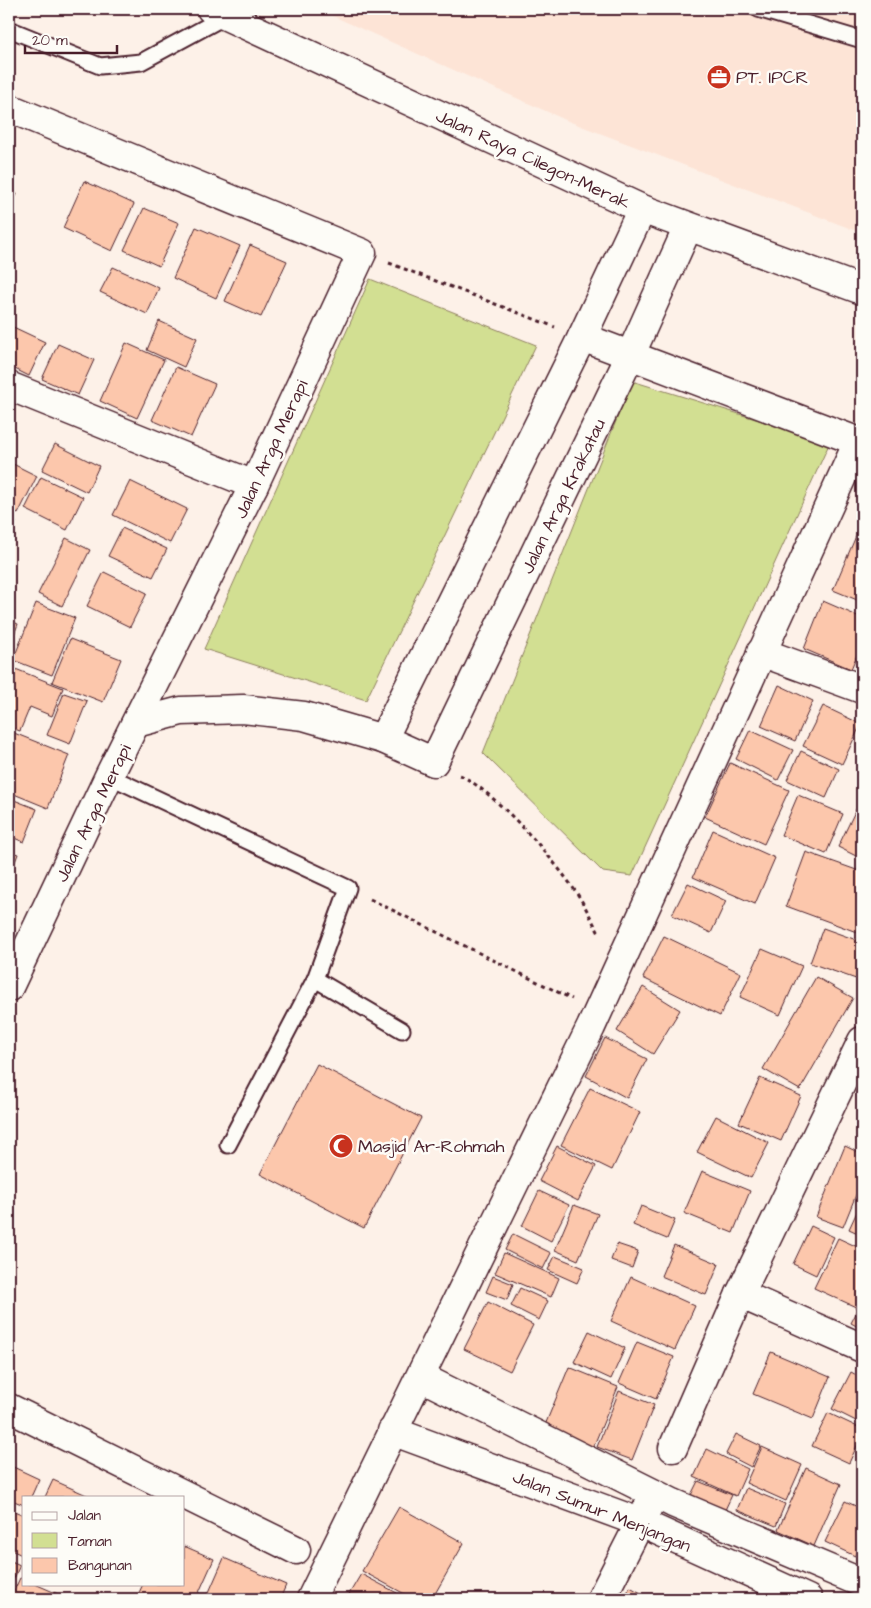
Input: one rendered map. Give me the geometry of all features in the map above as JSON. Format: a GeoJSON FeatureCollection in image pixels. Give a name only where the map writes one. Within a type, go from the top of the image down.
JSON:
{"type":"FeatureCollection","features":[{"type":"Feature","properties":{"kind":"main road","name":"Jalan Raya Cilegon-Merak"},"geometry":{"type":"LineString","coordinates":[[218,13],[642,209],[862,290]]}},
{"type":"Feature","properties":{"kind":"main road"},"geometry":{"type":"LineString","coordinates":[[9,108],[362,252]]}},
{"type":"Feature","properties":{"kind":"main road"},"geometry":{"type":"LineString","coordinates":[[383,739],[582,337],[642,209]]}},
{"type":"Feature","properties":{"kind":"main road","name":"Jalan Arga Krakatau"},"geometry":{"type":"LineString","coordinates":[[434,762],[630,356],[688,227]]}},
{"type":"Feature","properties":{"kind":"main road","name":"Jalan Arga Merapi"},"geometry":{"type":"LineString","coordinates":[[9,987],[109,776],[254,485],[362,252]]}},
{"type":"Feature","properties":{"kind":"main road"},"geometry":{"type":"LineString","coordinates":[[312,1599],[392,1431],[421,1377],[598,1012],[761,652],[860,442],[582,337]]}},
{"type":"Feature","properties":{"kind":"main road"},"geometry":{"type":"LineString","coordinates":[[9,386],[254,485]]}},
{"type":"Feature","properties":{"kind":"main road"},"geometry":{"type":"LineString","coordinates":[[761,652],[862,689]]}},
{"type":"Feature","properties":{"kind":"main road"},"geometry":{"type":"LineString","coordinates":[[136,723],[181,711],[243,709],[304,716],[383,739],[434,762]]}},
{"type":"Feature","properties":{"kind":"main road"},"geometry":{"type":"LineString","coordinates":[[673,1448],[740,1294],[862,1040]]}},
{"type":"Feature","properties":{"kind":"main road"},"geometry":{"type":"LineString","coordinates":[[740,1294],[862,1348]]}},
{"type":"Feature","properties":{"kind":"main road"},"geometry":{"type":"LineString","coordinates":[[421,1377],[655,1494],[862,1584]]}},
{"type":"Feature","properties":{"kind":"main road"},"geometry":{"type":"LineString","coordinates":[[9,1408],[296,1550]]}},
{"type":"Feature","properties":{"kind":"main road","name":"Jalan Sumur Menjangan"},"geometry":{"type":"LineString","coordinates":[[392,1431],[639,1522],[808,1599]]}},
{"type":"Feature","properties":{"kind":"main road"},"geometry":{"type":"LineString","coordinates":[[601,1599],[655,1494]]}},
{"type":"Feature","properties":{"kind":"lane"},"geometry":{"type":"LineString","coordinates":[[758,9],[862,40]]}},
{"type":"Feature","properties":{"kind":"lane"},"geometry":{"type":"LineString","coordinates":[[9,30],[100,66],[141,62],[218,13]]}},
{"type":"Feature","properties":{"kind":"lane"},"geometry":{"type":"LineString","coordinates":[[109,776],[348,888],[315,979],[228,1145]]}},
{"type":"Feature","properties":{"kind":"lane"},"geometry":{"type":"LineString","coordinates":[[315,979],[402,1030]]}},
{"type":"Feature","properties":{"kind":"path"},"geometry":{"type":"LineString","coordinates":[[362,252],[582,337]]}},
{"type":"Feature","properties":{"kind":"path"},"geometry":{"type":"LineString","coordinates":[[434,762],[474,781],[521,826],[576,892],[618,967]]}},
{"type":"Feature","properties":{"kind":"path"},"geometry":{"type":"LineString","coordinates":[[348,888],[598,1012]]}},
{"type":"Feature","properties":{"kind":"shaded area","name":"PT. IPCR"},"geometry":{"type":"Polygon","coordinates":[[[317,9],[862,9],[862,233],[568,121],[317,9]]]}},
{"type":"Feature","properties":{"kind":"green space"},"geometry":{"type":"Polygon","coordinates":[[[370,279],[536,345],[366,700],[204,649],[370,279]]]}},
{"type":"Feature","properties":{"kind":"green space"},"geometry":{"type":"Polygon","coordinates":[[[632,381],[830,442],[632,876],[603,872],[483,753],[632,381]]]}},
{"type":"Feature","properties":{"kind":"building"},"geometry":{"type":"Polygon","coordinates":[[[84,181],[134,204],[112,251],[63,228],[84,181]]]}},
{"type":"Feature","properties":{"kind":"building"},"geometry":{"type":"Polygon","coordinates":[[[9,190],[17,194],[9,212],[9,190]]]}},
{"type":"Feature","properties":{"kind":"building"},"geometry":{"type":"Polygon","coordinates":[[[144,208],[179,223],[159,266],[124,250],[144,208]]]}},
{"type":"Feature","properties":{"kind":"building"},"geometry":{"type":"Polygon","coordinates":[[[196,227],[240,246],[216,298],[173,278],[196,227]]]}},
{"type":"Feature","properties":{"kind":"building"},"geometry":{"type":"Polygon","coordinates":[[[250,245],[287,261],[261,317],[225,301],[250,245]]]}},
{"type":"Feature","properties":{"kind":"building"},"geometry":{"type":"Polygon","coordinates":[[[113,267],[159,288],[147,314],[100,292],[113,267]]]}},
{"type":"Feature","properties":{"kind":"building"},"geometry":{"type":"Polygon","coordinates":[[[159,321],[197,338],[184,367],[147,350],[159,321]]]}},
{"type":"Feature","properties":{"kind":"building"},"geometry":{"type":"Polygon","coordinates":[[[9,325],[45,342],[29,376],[9,366],[9,325]]]}},
{"type":"Feature","properties":{"kind":"building"},"geometry":{"type":"Polygon","coordinates":[[[126,343],[164,360],[137,418],[100,401],[126,343]]]}},
{"type":"Feature","properties":{"kind":"building"},"geometry":{"type":"Polygon","coordinates":[[[58,344],[94,360],[78,395],[42,379],[58,344]]]}},
{"type":"Feature","properties":{"kind":"building"},"geometry":{"type":"Polygon","coordinates":[[[176,367],[215,384],[191,437],[152,420],[176,367]]]}},
{"type":"Feature","properties":{"kind":"building"},"geometry":{"type":"Polygon","coordinates":[[[55,444],[99,466],[87,492],[42,470],[55,444]]]}},
{"type":"Feature","properties":{"kind":"building"},"geometry":{"type":"Polygon","coordinates":[[[9,462],[37,476],[18,514],[9,509],[9,462]]]}},
{"type":"Feature","properties":{"kind":"building"},"geometry":{"type":"Polygon","coordinates":[[[41,477],[83,497],[67,530],[25,509],[41,477]]]}},
{"type":"Feature","properties":{"kind":"building"},"geometry":{"type":"Polygon","coordinates":[[[130,481],[187,509],[170,543],[113,515],[130,481]]]}},
{"type":"Feature","properties":{"kind":"building"},"geometry":{"type":"Polygon","coordinates":[[[9,519],[16,522],[9,537],[9,519]]]}},
{"type":"Feature","properties":{"kind":"building"},"geometry":{"type":"Polygon","coordinates":[[[862,522],[862,602],[833,590],[862,522]]]}},
{"type":"Feature","properties":{"kind":"building"},"geometry":{"type":"Polygon","coordinates":[[[122,528],[167,549],[153,577],[108,556],[122,528]]]}},
{"type":"Feature","properties":{"kind":"building"},"geometry":{"type":"Polygon","coordinates":[[[66,538],[90,550],[62,606],[38,594],[66,538]]]}},
{"type":"Feature","properties":{"kind":"building"},"geometry":{"type":"Polygon","coordinates":[[[104,572],[147,593],[130,627],[87,606],[104,572]]]}},
{"type":"Feature","properties":{"kind":"building"},"geometry":{"type":"Polygon","coordinates":[[[823,601],[862,618],[862,643],[851,669],[804,649],[823,601]]]}},
{"type":"Feature","properties":{"kind":"building"},"geometry":{"type":"Polygon","coordinates":[[[36,603],[75,618],[52,675],[13,660],[36,603]]]}},
{"type":"Feature","properties":{"kind":"building"},"geometry":{"type":"Polygon","coordinates":[[[9,620],[18,624],[9,648],[9,620]]]}},
{"type":"Feature","properties":{"kind":"building"},"geometry":{"type":"Polygon","coordinates":[[[70,639],[121,659],[103,702],[52,682],[70,639]]]}},
{"type":"Feature","properties":{"kind":"building"},"geometry":{"type":"Polygon","coordinates":[[[13,668],[63,688],[52,716],[30,707],[20,731],[9,727],[9,679],[13,668]]]}},
{"type":"Feature","properties":{"kind":"building"},"geometry":{"type":"Polygon","coordinates":[[[779,685],[813,701],[795,741],[761,726],[779,685]]]}},
{"type":"Feature","properties":{"kind":"building"},"geometry":{"type":"Polygon","coordinates":[[[64,693],[87,701],[70,744],[47,735],[64,693]]]}},
{"type":"Feature","properties":{"kind":"building"},"geometry":{"type":"Polygon","coordinates":[[[823,706],[861,724],[842,764],[803,746],[823,706]]]}},
{"type":"Feature","properties":{"kind":"building"},"geometry":{"type":"Polygon","coordinates":[[[750,730],[793,750],[778,780],[736,759],[750,730]]]}},
{"type":"Feature","properties":{"kind":"building"},"geometry":{"type":"Polygon","coordinates":[[[9,731],[69,755],[48,808],[9,792],[9,731]]]}},
{"type":"Feature","properties":{"kind":"building"},"geometry":{"type":"Polygon","coordinates":[[[801,751],[839,769],[826,798],[787,780],[801,751]]]}},
{"type":"Feature","properties":{"kind":"building"},"geometry":{"type":"Polygon","coordinates":[[[730,763],[789,790],[764,844],[705,817],[730,763]]]}},
{"type":"Feature","properties":{"kind":"building"},"geometry":{"type":"Polygon","coordinates":[[[798,795],[843,814],[826,854],[781,835],[798,795]]]}},
{"type":"Feature","properties":{"kind":"building"},"geometry":{"type":"Polygon","coordinates":[[[9,798],[37,809],[24,842],[9,836],[9,798]]]}},
{"type":"Feature","properties":{"kind":"building"},"geometry":{"type":"Polygon","coordinates":[[[860,801],[862,802],[862,859],[838,847],[860,801]]]}},
{"type":"Feature","properties":{"kind":"building"},"geometry":{"type":"Polygon","coordinates":[[[713,830],[775,858],[755,904],[693,877],[713,830]]]}},
{"type":"Feature","properties":{"kind":"building"},"geometry":{"type":"Polygon","coordinates":[[[9,851],[18,854],[9,878],[9,851]]]}},
{"type":"Feature","properties":{"kind":"building"},"geometry":{"type":"Polygon","coordinates":[[[806,852],[862,872],[862,934],[786,906],[806,852]]]}},
{"type":"Feature","properties":{"kind":"building"},"geometry":{"type":"Polygon","coordinates":[[[688,883],[726,901],[711,933],[672,915],[688,883]]]}},
{"type":"Feature","properties":{"kind":"building"},"geometry":{"type":"Polygon","coordinates":[[[823,928],[862,942],[862,963],[856,979],[810,963],[823,928]]]}},
{"type":"Feature","properties":{"kind":"building"},"geometry":{"type":"Polygon","coordinates":[[[664,936],[741,973],[720,1016],[643,978],[664,936]]]}},
{"type":"Feature","properties":{"kind":"building"},"geometry":{"type":"Polygon","coordinates":[[[762,949],[802,966],[780,1015],[740,997],[762,949]]]}},
{"type":"Feature","properties":{"kind":"building"},"geometry":{"type":"Polygon","coordinates":[[[816,977],[853,998],[800,1090],[763,1069],[816,977]]]}},
{"type":"Feature","properties":{"kind":"building"},"geometry":{"type":"Polygon","coordinates":[[[643,987],[680,1010],[653,1054],[617,1031],[643,987]]]}},
{"type":"Feature","properties":{"kind":"building"},"geometry":{"type":"Polygon","coordinates":[[[605,1038],[647,1059],[627,1098],[586,1076],[605,1038]]]}},
{"type":"Feature","properties":{"kind":"building","name":"Masjid Ar-Rohmah"},"geometry":{"type":"Polygon","coordinates":[[[317,1064],[421,1118],[364,1228],[260,1174],[317,1064]]]}},
{"type":"Feature","properties":{"kind":"building"},"geometry":{"type":"Polygon","coordinates":[[[760,1078],[801,1096],[781,1141],[739,1123],[760,1078]]]}},
{"type":"Feature","properties":{"kind":"building"},"geometry":{"type":"Polygon","coordinates":[[[590,1088],[640,1112],[612,1170],[561,1145],[590,1088]]]}},
{"type":"Feature","properties":{"kind":"building"},"geometry":{"type":"Polygon","coordinates":[[[716,1116],[769,1143],[751,1178],[697,1152],[716,1116]]]}},
{"type":"Feature","properties":{"kind":"building"},"geometry":{"type":"Polygon","coordinates":[[[557,1146],[596,1166],[578,1201],[539,1181],[557,1146]]]}},
{"type":"Feature","properties":{"kind":"building"},"geometry":{"type":"Polygon","coordinates":[[[845,1146],[862,1154],[862,1180],[843,1227],[816,1217],[845,1146]]]}},
{"type":"Feature","properties":{"kind":"building"},"geometry":{"type":"Polygon","coordinates":[[[702,1171],[750,1191],[733,1233],[684,1213],[702,1171]]]}},
{"type":"Feature","properties":{"kind":"building"},"geometry":{"type":"Polygon","coordinates":[[[539,1191],[569,1205],[551,1241],[522,1226],[539,1191]]]}},
{"type":"Feature","properties":{"kind":"building"},"geometry":{"type":"Polygon","coordinates":[[[862,1201],[862,1235],[849,1229],[862,1201]]]}},
{"type":"Feature","properties":{"kind":"building"},"geometry":{"type":"Polygon","coordinates":[[[574,1205],[598,1214],[578,1260],[555,1250],[574,1205]]]}},
{"type":"Feature","properties":{"kind":"building"},"geometry":{"type":"Polygon","coordinates":[[[641,1206],[675,1220],[667,1239],[633,1225],[641,1206]]]}},
{"type":"Feature","properties":{"kind":"building"},"geometry":{"type":"Polygon","coordinates":[[[811,1226],[834,1237],[816,1275],[793,1264],[811,1226]]]}},
{"type":"Feature","properties":{"kind":"building"},"geometry":{"type":"Polygon","coordinates":[[[513,1234],[551,1253],[543,1269],[505,1250],[513,1234]]]}},
{"type":"Feature","properties":{"kind":"building"},"geometry":{"type":"Polygon","coordinates":[[[838,1238],[862,1249],[862,1298],[858,1308],[814,1288],[838,1238]]]}},
{"type":"Feature","properties":{"kind":"building"},"geometry":{"type":"Polygon","coordinates":[[[617,1244],[638,1251],[632,1268],[611,1260],[617,1244]]]}},
{"type":"Feature","properties":{"kind":"building"},"geometry":{"type":"Polygon","coordinates":[[[674,1245],[719,1264],[706,1295],[661,1276],[674,1245]]]}},
{"type":"Feature","properties":{"kind":"building"},"geometry":{"type":"Polygon","coordinates":[[[504,1253],[559,1278],[551,1297],[495,1273],[504,1253]]]}},
{"type":"Feature","properties":{"kind":"building"},"geometry":{"type":"Polygon","coordinates":[[[555,1256],[584,1268],[577,1283],[548,1270],[555,1256]]]}},
{"type":"Feature","properties":{"kind":"building"},"geometry":{"type":"Polygon","coordinates":[[[493,1276],[513,1284],[507,1300],[486,1292],[493,1276]]]}},
{"type":"Feature","properties":{"kind":"building"},"geometry":{"type":"Polygon","coordinates":[[[631,1277],[695,1306],[675,1350],[611,1321],[631,1277]]]}},
{"type":"Feature","properties":{"kind":"building"},"geometry":{"type":"Polygon","coordinates":[[[520,1288],[548,1301],[539,1320],[511,1306],[520,1288]]]}},
{"type":"Feature","properties":{"kind":"building"},"geometry":{"type":"Polygon","coordinates":[[[488,1302],[533,1325],[510,1371],[464,1349],[488,1302]]]}},
{"type":"Feature","properties":{"kind":"building"},"geometry":{"type":"Polygon","coordinates":[[[862,1302],[862,1329],[851,1323],[862,1302]]]}},
{"type":"Feature","properties":{"kind":"building"},"geometry":{"type":"Polygon","coordinates":[[[589,1331],[625,1348],[611,1379],[574,1362],[589,1331]]]}},
{"type":"Feature","properties":{"kind":"building"},"geometry":{"type":"Polygon","coordinates":[[[637,1342],[674,1357],[656,1399],[619,1383],[637,1342]]]}},
{"type":"Feature","properties":{"kind":"building"},"geometry":{"type":"Polygon","coordinates":[[[771,1352],[830,1377],[813,1419],[753,1394],[771,1352]]]}},
{"type":"Feature","properties":{"kind":"building"},"geometry":{"type":"Polygon","coordinates":[[[569,1367],[618,1387],[592,1450],[543,1430],[569,1367]]]}},
{"type":"Feature","properties":{"kind":"building"},"geometry":{"type":"Polygon","coordinates":[[[851,1372],[862,1378],[862,1424],[832,1409],[851,1372]]]}},
{"type":"Feature","properties":{"kind":"building"},"geometry":{"type":"Polygon","coordinates":[[[619,1391],[654,1405],[632,1460],[597,1447],[619,1391]]]}},
{"type":"Feature","properties":{"kind":"building"},"geometry":{"type":"Polygon","coordinates":[[[828,1413],[862,1429],[862,1435],[849,1463],[812,1446],[828,1413]]]}},
{"type":"Feature","properties":{"kind":"building"},"geometry":{"type":"Polygon","coordinates":[[[736,1434],[761,1446],[751,1467],[726,1454],[736,1434]]]}},
{"type":"Feature","properties":{"kind":"building"},"geometry":{"type":"Polygon","coordinates":[[[762,1447],[802,1465],[786,1501],[746,1483],[762,1447]]]}},
{"type":"Feature","properties":{"kind":"building"},"geometry":{"type":"Polygon","coordinates":[[[707,1449],[748,1469],[736,1496],[694,1477],[707,1449]]]}},
{"type":"Feature","properties":{"kind":"building"},"geometry":{"type":"Polygon","coordinates":[[[9,1465],[39,1479],[31,1496],[22,1496],[22,1504],[9,1499],[9,1465]]]}},
{"type":"Feature","properties":{"kind":"building"},"geometry":{"type":"Polygon","coordinates":[[[806,1468],[841,1484],[814,1546],[778,1530],[806,1468]]]}},
{"type":"Feature","properties":{"kind":"building"},"geometry":{"type":"Polygon","coordinates":[[[862,1475],[862,1490],[857,1488],[862,1475]]]}},
{"type":"Feature","properties":{"kind":"building"},"geometry":{"type":"Polygon","coordinates":[[[53,1480],[89,1496],[45,1496],[53,1480]]]}},
{"type":"Feature","properties":{"kind":"building"},"geometry":{"type":"Polygon","coordinates":[[[698,1481],[732,1495],[724,1512],[690,1497],[698,1481]]]}},
{"type":"Feature","properties":{"kind":"building"},"geometry":{"type":"Polygon","coordinates":[[[746,1488],[785,1504],[776,1526],[737,1510],[746,1488]]]}},
{"type":"Feature","properties":{"kind":"building"},"geometry":{"type":"Polygon","coordinates":[[[845,1501],[862,1509],[862,1540],[855,1556],[825,1542],[845,1501]]]}},
{"type":"Feature","properties":{"kind":"building"},"geometry":{"type":"Polygon","coordinates":[[[399,1507],[464,1543],[432,1599],[414,1599],[362,1571],[399,1507]]]}},
{"type":"Feature","properties":{"kind":"building"},"geometry":{"type":"Polygon","coordinates":[[[9,1509],[22,1514],[22,1555],[9,1549],[9,1509]]]}},
{"type":"Feature","properties":{"kind":"building"},"geometry":{"type":"Polygon","coordinates":[[[185,1546],[214,1559],[196,1599],[149,1599],[138,1595],[142,1586],[185,1586],[185,1546]]]}},
{"type":"Feature","properties":{"kind":"building"},"geometry":{"type":"Polygon","coordinates":[[[224,1558],[286,1585],[280,1599],[206,1599],[224,1558]]]}},
{"type":"Feature","properties":{"kind":"building"},"geometry":{"type":"Polygon","coordinates":[[[9,1560],[20,1565],[9,1590],[9,1560]]]}},
{"type":"Feature","properties":{"kind":"building"},"geometry":{"type":"Polygon","coordinates":[[[361,1574],[397,1593],[394,1599],[355,1599],[348,1596],[361,1574]]]}},
{"type":"Feature","properties":{"kind":"building"},"geometry":{"type":"Polygon","coordinates":[[[20,1578],[22,1578],[22,1586],[40,1586],[58,1594],[55,1599],[10,1599],[20,1578]]]}},
{"type":"Feature","properties":{"kind":"building"},"geometry":{"type":"Polygon","coordinates":[[[630,1587],[652,1599],[624,1599],[630,1587]]]}},
{"type":"Feature","properties":{"kind":"place","name":"PT. IPCR"},"geometry":{"type":"Point","coordinates":[719,77]}},
{"type":"Feature","properties":{"kind":"place","name":"Masjid Ar-Rohmah"},"geometry":{"type":"Point","coordinates":[341,1146]}}]}
